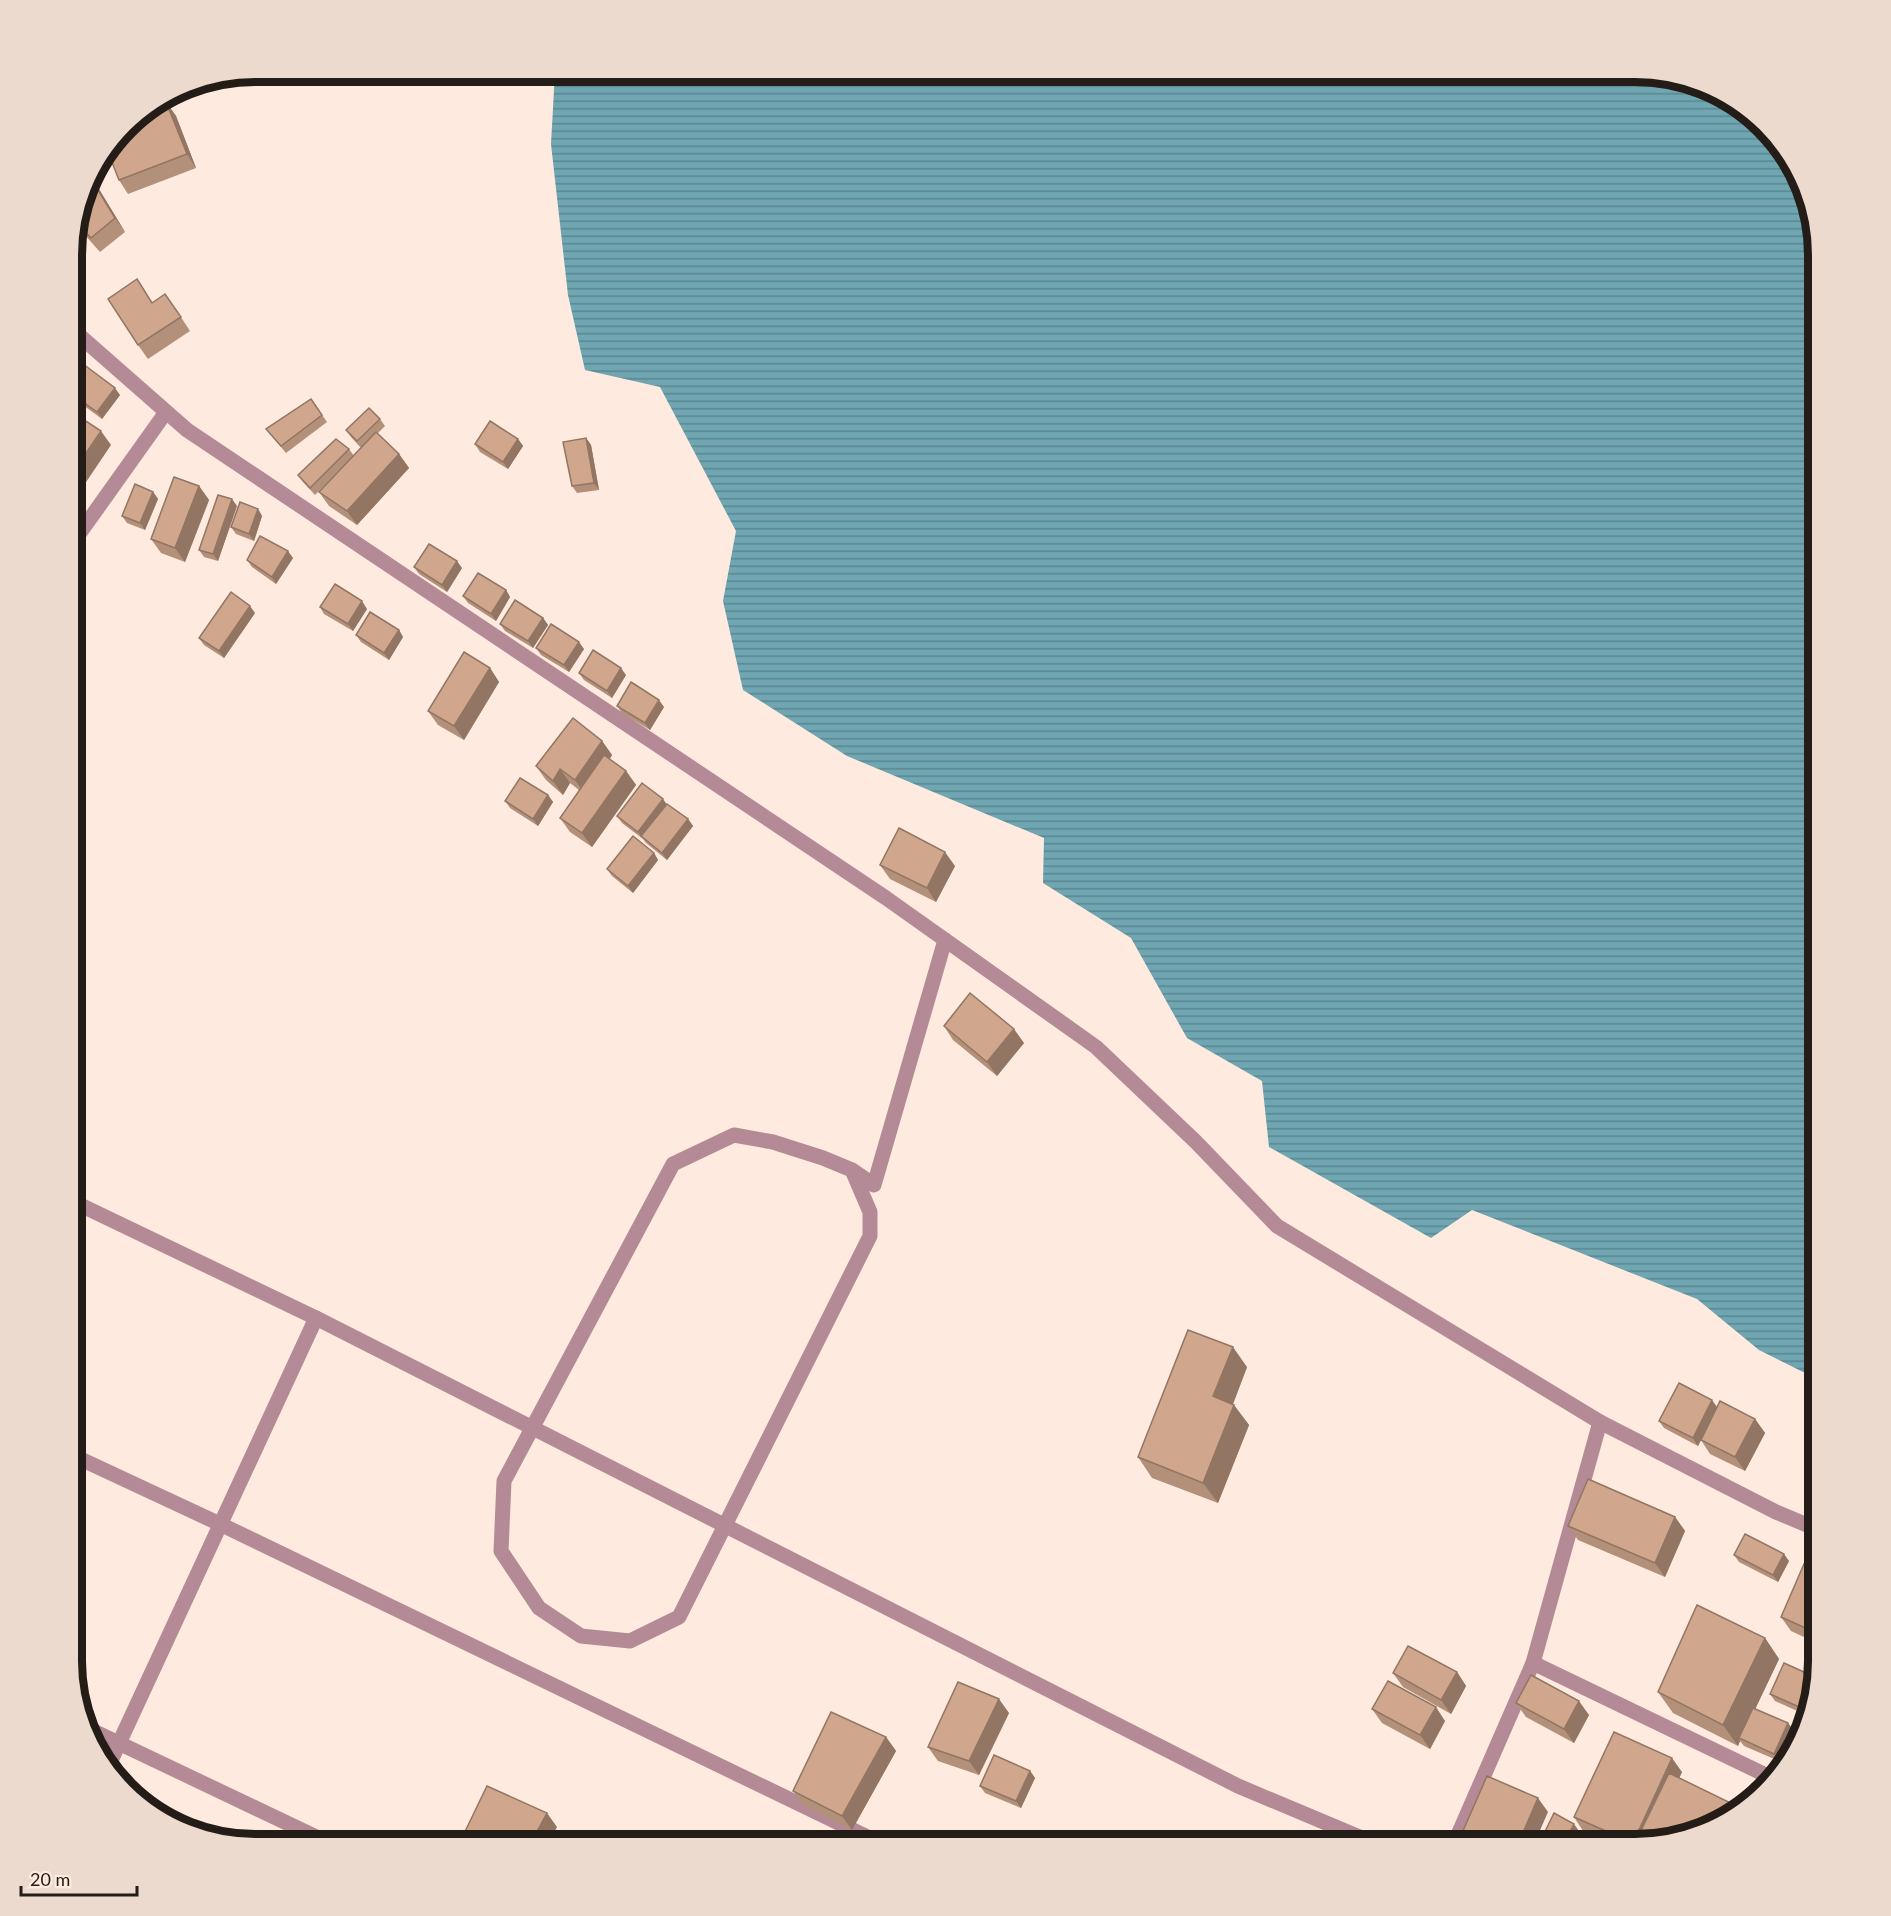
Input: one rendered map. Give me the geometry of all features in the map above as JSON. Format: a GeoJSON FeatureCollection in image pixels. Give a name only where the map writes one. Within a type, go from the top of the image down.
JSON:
{"type":"FeatureCollection","features":[{"type":"Feature","properties":{"kind":"street"},"geometry":{"type":"LineString","coordinates":[[83,339],[187,430],[945,940],[1096,1047],[1196,1142],[1277,1226],[1600,1422],[1776,1512],[1808,1525]]}},
{"type":"Feature","properties":{"kind":"street"},"geometry":{"type":"LineString","coordinates":[[83,529],[166,412]]}},
{"type":"Feature","properties":{"kind":"street"},"geometry":{"type":"LineString","coordinates":[[852,1170],[870,1212],[870,1236],[679,1617],[630,1641],[581,1636],[539,1608],[501,1551],[504,1481],[673,1164],[734,1135],[773,1142],[824,1158],[852,1170],[874,1185],[945,940]]}},
{"type":"Feature","properties":{"kind":"street"},"geometry":{"type":"LineString","coordinates":[[82,1207],[316,1318],[1238,1786],[1352,1834]]}},
{"type":"Feature","properties":{"kind":"street"},"geometry":{"type":"LineString","coordinates":[[112,1758],[316,1318]]}},
{"type":"Feature","properties":{"kind":"street"},"geometry":{"type":"LineString","coordinates":[[1458,1834],[1533,1663],[1600,1422]]}},
{"type":"Feature","properties":{"kind":"street"},"geometry":{"type":"LineString","coordinates":[[82,1460],[861,1834]]}},
{"type":"Feature","properties":{"kind":"street"},"geometry":{"type":"LineString","coordinates":[[1533,1663],[1765,1775]]}},
{"type":"Feature","properties":{"kind":"street"},"geometry":{"type":"LineString","coordinates":[[99,1734],[310,1834]]}},
{"type":"Feature","properties":{"kind":"water"},"geometry":{"type":"Polygon","coordinates":[[[554,82],[1647,83],[1681,88],[1712,100],[1750,125],[1766,141],[1785,169],[1803,210],[1807,233],[1808,1374],[1759,1350],[1697,1299],[1472,1210],[1431,1238],[1269,1147],[1262,1081],[1187,1038],[1131,938],[1043,883],[1044,838],[847,756],[743,690],[723,601],[736,531],[660,387],[585,370],[568,295],[551,144],[554,82]]]}},
{"type":"Feature","properties":{"kind":"building"},"geometry":{"type":"Polygon","coordinates":[[[168,107],[187,154],[119,180],[112,159],[133,133],[168,107]]]}},
{"type":"Feature","properties":{"kind":"building"},"geometry":{"type":"Polygon","coordinates":[[[97,188],[115,218],[91,238],[84,231],[88,210],[97,188]]]}},
{"type":"Feature","properties":{"kind":"building"},"geometry":{"type":"Polygon","coordinates":[[[137,279],[152,303],[165,294],[181,317],[138,345],[108,299],[137,279]]]}},
{"type":"Feature","properties":{"kind":"building"},"geometry":{"type":"Polygon","coordinates":[[[83,364],[115,388],[97,412],[83,402],[83,364]]]}},
{"type":"Feature","properties":{"kind":"building"},"geometry":{"type":"Polygon","coordinates":[[[311,399],[322,415],[281,446],[266,429],[311,399]]]}},
{"type":"Feature","properties":{"kind":"building"},"geometry":{"type":"Polygon","coordinates":[[[369,408],[380,419],[357,441],[346,430],[369,408]]]}},
{"type":"Feature","properties":{"kind":"building"},"geometry":{"type":"Polygon","coordinates":[[[83,419],[101,431],[83,458],[83,419]]]}},
{"type":"Feature","properties":{"kind":"building"},"geometry":{"type":"Polygon","coordinates":[[[490,421],[518,439],[503,462],[475,444],[490,421]]]}},
{"type":"Feature","properties":{"kind":"building"},"geometry":{"type":"Polygon","coordinates":[[[376,432],[399,454],[347,511],[319,492],[376,432]]]}},
{"type":"Feature","properties":{"kind":"building"},"geometry":{"type":"Polygon","coordinates":[[[586,438],[594,483],[572,486],[563,442],[586,438]]]}},
{"type":"Feature","properties":{"kind":"building"},"geometry":{"type":"Polygon","coordinates":[[[336,439],[349,449],[310,488],[298,475],[336,439]]]}},
{"type":"Feature","properties":{"kind":"building"},"geometry":{"type":"Polygon","coordinates":[[[174,477],[199,486],[175,548],[151,539],[174,477]]]}},
{"type":"Feature","properties":{"kind":"building"},"geometry":{"type":"Polygon","coordinates":[[[135,484],[153,492],[140,523],[122,516],[135,484]]]}},
{"type":"Feature","properties":{"kind":"building"},"geometry":{"type":"Polygon","coordinates":[[[218,495],[232,499],[213,554],[199,550],[218,495]]]}},
{"type":"Feature","properties":{"kind":"building"},"geometry":{"type":"Polygon","coordinates":[[[240,502],[258,509],[249,534],[231,527],[240,502]]]}},
{"type":"Feature","properties":{"kind":"building"},"geometry":{"type":"Polygon","coordinates":[[[260,536],[288,551],[272,577],[247,560],[260,536]]]}},
{"type":"Feature","properties":{"kind":"building"},"geometry":{"type":"Polygon","coordinates":[[[429,544],[457,561],[442,585],[414,567],[429,544]]]}},
{"type":"Feature","properties":{"kind":"building"},"geometry":{"type":"Polygon","coordinates":[[[478,573],[506,590],[491,614],[463,596],[478,573]]]}},
{"type":"Feature","properties":{"kind":"building"},"geometry":{"type":"Polygon","coordinates":[[[335,584],[362,601],[348,624],[320,607],[335,584]]]}},
{"type":"Feature","properties":{"kind":"building"},"geometry":{"type":"Polygon","coordinates":[[[231,592],[250,606],[219,651],[199,638],[231,592]]]}},
{"type":"Feature","properties":{"kind":"building"},"geometry":{"type":"Polygon","coordinates":[[[515,600],[543,618],[528,641],[500,624],[515,600]]]}},
{"type":"Feature","properties":{"kind":"building"},"geometry":{"type":"Polygon","coordinates":[[[370,612],[399,630],[384,653],[356,635],[370,612]]]}},
{"type":"Feature","properties":{"kind":"building"},"geometry":{"type":"Polygon","coordinates":[[[551,624],[579,642],[564,665],[536,648],[551,624]]]}},
{"type":"Feature","properties":{"kind":"building"},"geometry":{"type":"Polygon","coordinates":[[[593,650],[621,668],[607,691],[579,673],[593,650]]]}},
{"type":"Feature","properties":{"kind":"building"},"geometry":{"type":"Polygon","coordinates":[[[464,652],[490,668],[454,726],[428,711],[464,652]]]}},
{"type":"Feature","properties":{"kind":"building"},"geometry":{"type":"Polygon","coordinates":[[[631,682],[659,700],[645,723],[617,706],[631,682]]]}},
{"type":"Feature","properties":{"kind":"building"},"geometry":{"type":"Polygon","coordinates":[[[573,718],[602,741],[575,780],[560,769],[553,781],[536,766],[573,718]]]}},
{"type":"Feature","properties":{"kind":"building"},"geometry":{"type":"Polygon","coordinates":[[[604,755],[626,771],[582,833],[560,818],[604,755]]]}},
{"type":"Feature","properties":{"kind":"building"},"geometry":{"type":"Polygon","coordinates":[[[520,778],[548,795],[533,819],[505,801],[520,778]]]}},
{"type":"Feature","properties":{"kind":"building"},"geometry":{"type":"Polygon","coordinates":[[[642,783],[663,799],[638,832],[617,816],[642,783]]]}},
{"type":"Feature","properties":{"kind":"building"},"geometry":{"type":"Polygon","coordinates":[[[667,804],[688,819],[662,853],[641,836],[667,804]]]}},
{"type":"Feature","properties":{"kind":"building"},"geometry":{"type":"Polygon","coordinates":[[[899,828],[945,852],[927,888],[880,865],[899,828]]]}},
{"type":"Feature","properties":{"kind":"building"},"geometry":{"type":"Polygon","coordinates":[[[633,836],[654,853],[628,886],[607,869],[633,836]]]}},
{"type":"Feature","properties":{"kind":"building"},"geometry":{"type":"Polygon","coordinates":[[[970,993],[1014,1029],[987,1062],[944,1026],[970,993]]]}},
{"type":"Feature","properties":{"kind":"building"},"geometry":{"type":"Polygon","coordinates":[[[1188,1330],[1233,1347],[1213,1396],[1234,1405],[1203,1483],[1138,1457],[1188,1330]]]}},
{"type":"Feature","properties":{"kind":"building"},"geometry":{"type":"Polygon","coordinates":[[[1679,1383],[1712,1400],[1693,1438],[1659,1421],[1679,1383]]]}},
{"type":"Feature","properties":{"kind":"building"},"geometry":{"type":"Polygon","coordinates":[[[1720,1401],[1755,1419],[1735,1457],[1701,1440],[1720,1401]]]}},
{"type":"Feature","properties":{"kind":"building"},"geometry":{"type":"Polygon","coordinates":[[[1588,1479],[1675,1517],[1655,1563],[1568,1526],[1588,1479]]]}},
{"type":"Feature","properties":{"kind":"building"},"geometry":{"type":"Polygon","coordinates":[[[1745,1534],[1784,1554],[1773,1575],[1734,1555],[1745,1534]]]}},
{"type":"Feature","properties":{"kind":"building"},"geometry":{"type":"Polygon","coordinates":[[[1804,1564],[1808,1566],[1808,1629],[1781,1617],[1804,1564]]]}},
{"type":"Feature","properties":{"kind":"building"},"geometry":{"type":"Polygon","coordinates":[[[1697,1605],[1765,1638],[1723,1725],[1658,1692],[1697,1605]]]}},
{"type":"Feature","properties":{"kind":"building"},"geometry":{"type":"Polygon","coordinates":[[[1408,1646],[1457,1672],[1441,1700],[1393,1673],[1408,1646]]]}},
{"type":"Feature","properties":{"kind":"building"},"geometry":{"type":"Polygon","coordinates":[[[1784,1663],[1807,1674],[1802,1708],[1770,1694],[1784,1663]]]}},
{"type":"Feature","properties":{"kind":"building"},"geometry":{"type":"Polygon","coordinates":[[[1531,1675],[1579,1701],[1564,1729],[1516,1703],[1531,1675]]]}},
{"type":"Feature","properties":{"kind":"building"},"geometry":{"type":"Polygon","coordinates":[[[1388,1681],[1436,1707],[1420,1735],[1372,1709],[1388,1681]]]}},
{"type":"Feature","properties":{"kind":"building"},"geometry":{"type":"Polygon","coordinates":[[[958,1682],[999,1699],[969,1761],[928,1747],[958,1682]]]}},
{"type":"Feature","properties":{"kind":"building"},"geometry":{"type":"Polygon","coordinates":[[[1753,1708],[1788,1723],[1774,1754],[1739,1738],[1753,1708]]]}},
{"type":"Feature","properties":{"kind":"building"},"geometry":{"type":"Polygon","coordinates":[[[831,1712],[886,1737],[842,1816],[793,1791],[831,1712]]]}},
{"type":"Feature","properties":{"kind":"building"},"geometry":{"type":"Polygon","coordinates":[[[1614,1732],[1672,1758],[1637,1834],[1613,1834],[1574,1817],[1614,1732]]]}},
{"type":"Feature","properties":{"kind":"building"},"geometry":{"type":"Polygon","coordinates":[[[994,1755],[1030,1771],[1016,1801],[980,1786],[994,1755]]]}},
{"type":"Feature","properties":{"kind":"building"},"geometry":{"type":"Polygon","coordinates":[[[1669,1773],[1732,1804],[1702,1820],[1681,1828],[1640,1834],[1669,1773]]]}},
{"type":"Feature","properties":{"kind":"building"},"geometry":{"type":"Polygon","coordinates":[[[1487,1776],[1538,1798],[1522,1834],[1462,1834],[1487,1776]]]}},
{"type":"Feature","properties":{"kind":"building"},"geometry":{"type":"Polygon","coordinates":[[[487,1786],[547,1813],[535,1834],[464,1834],[487,1786]]]}},
{"type":"Feature","properties":{"kind":"building"},"geometry":{"type":"Polygon","coordinates":[[[1554,1813],[1574,1824],[1568,1834],[1544,1834],[1554,1813]]]}}]}
